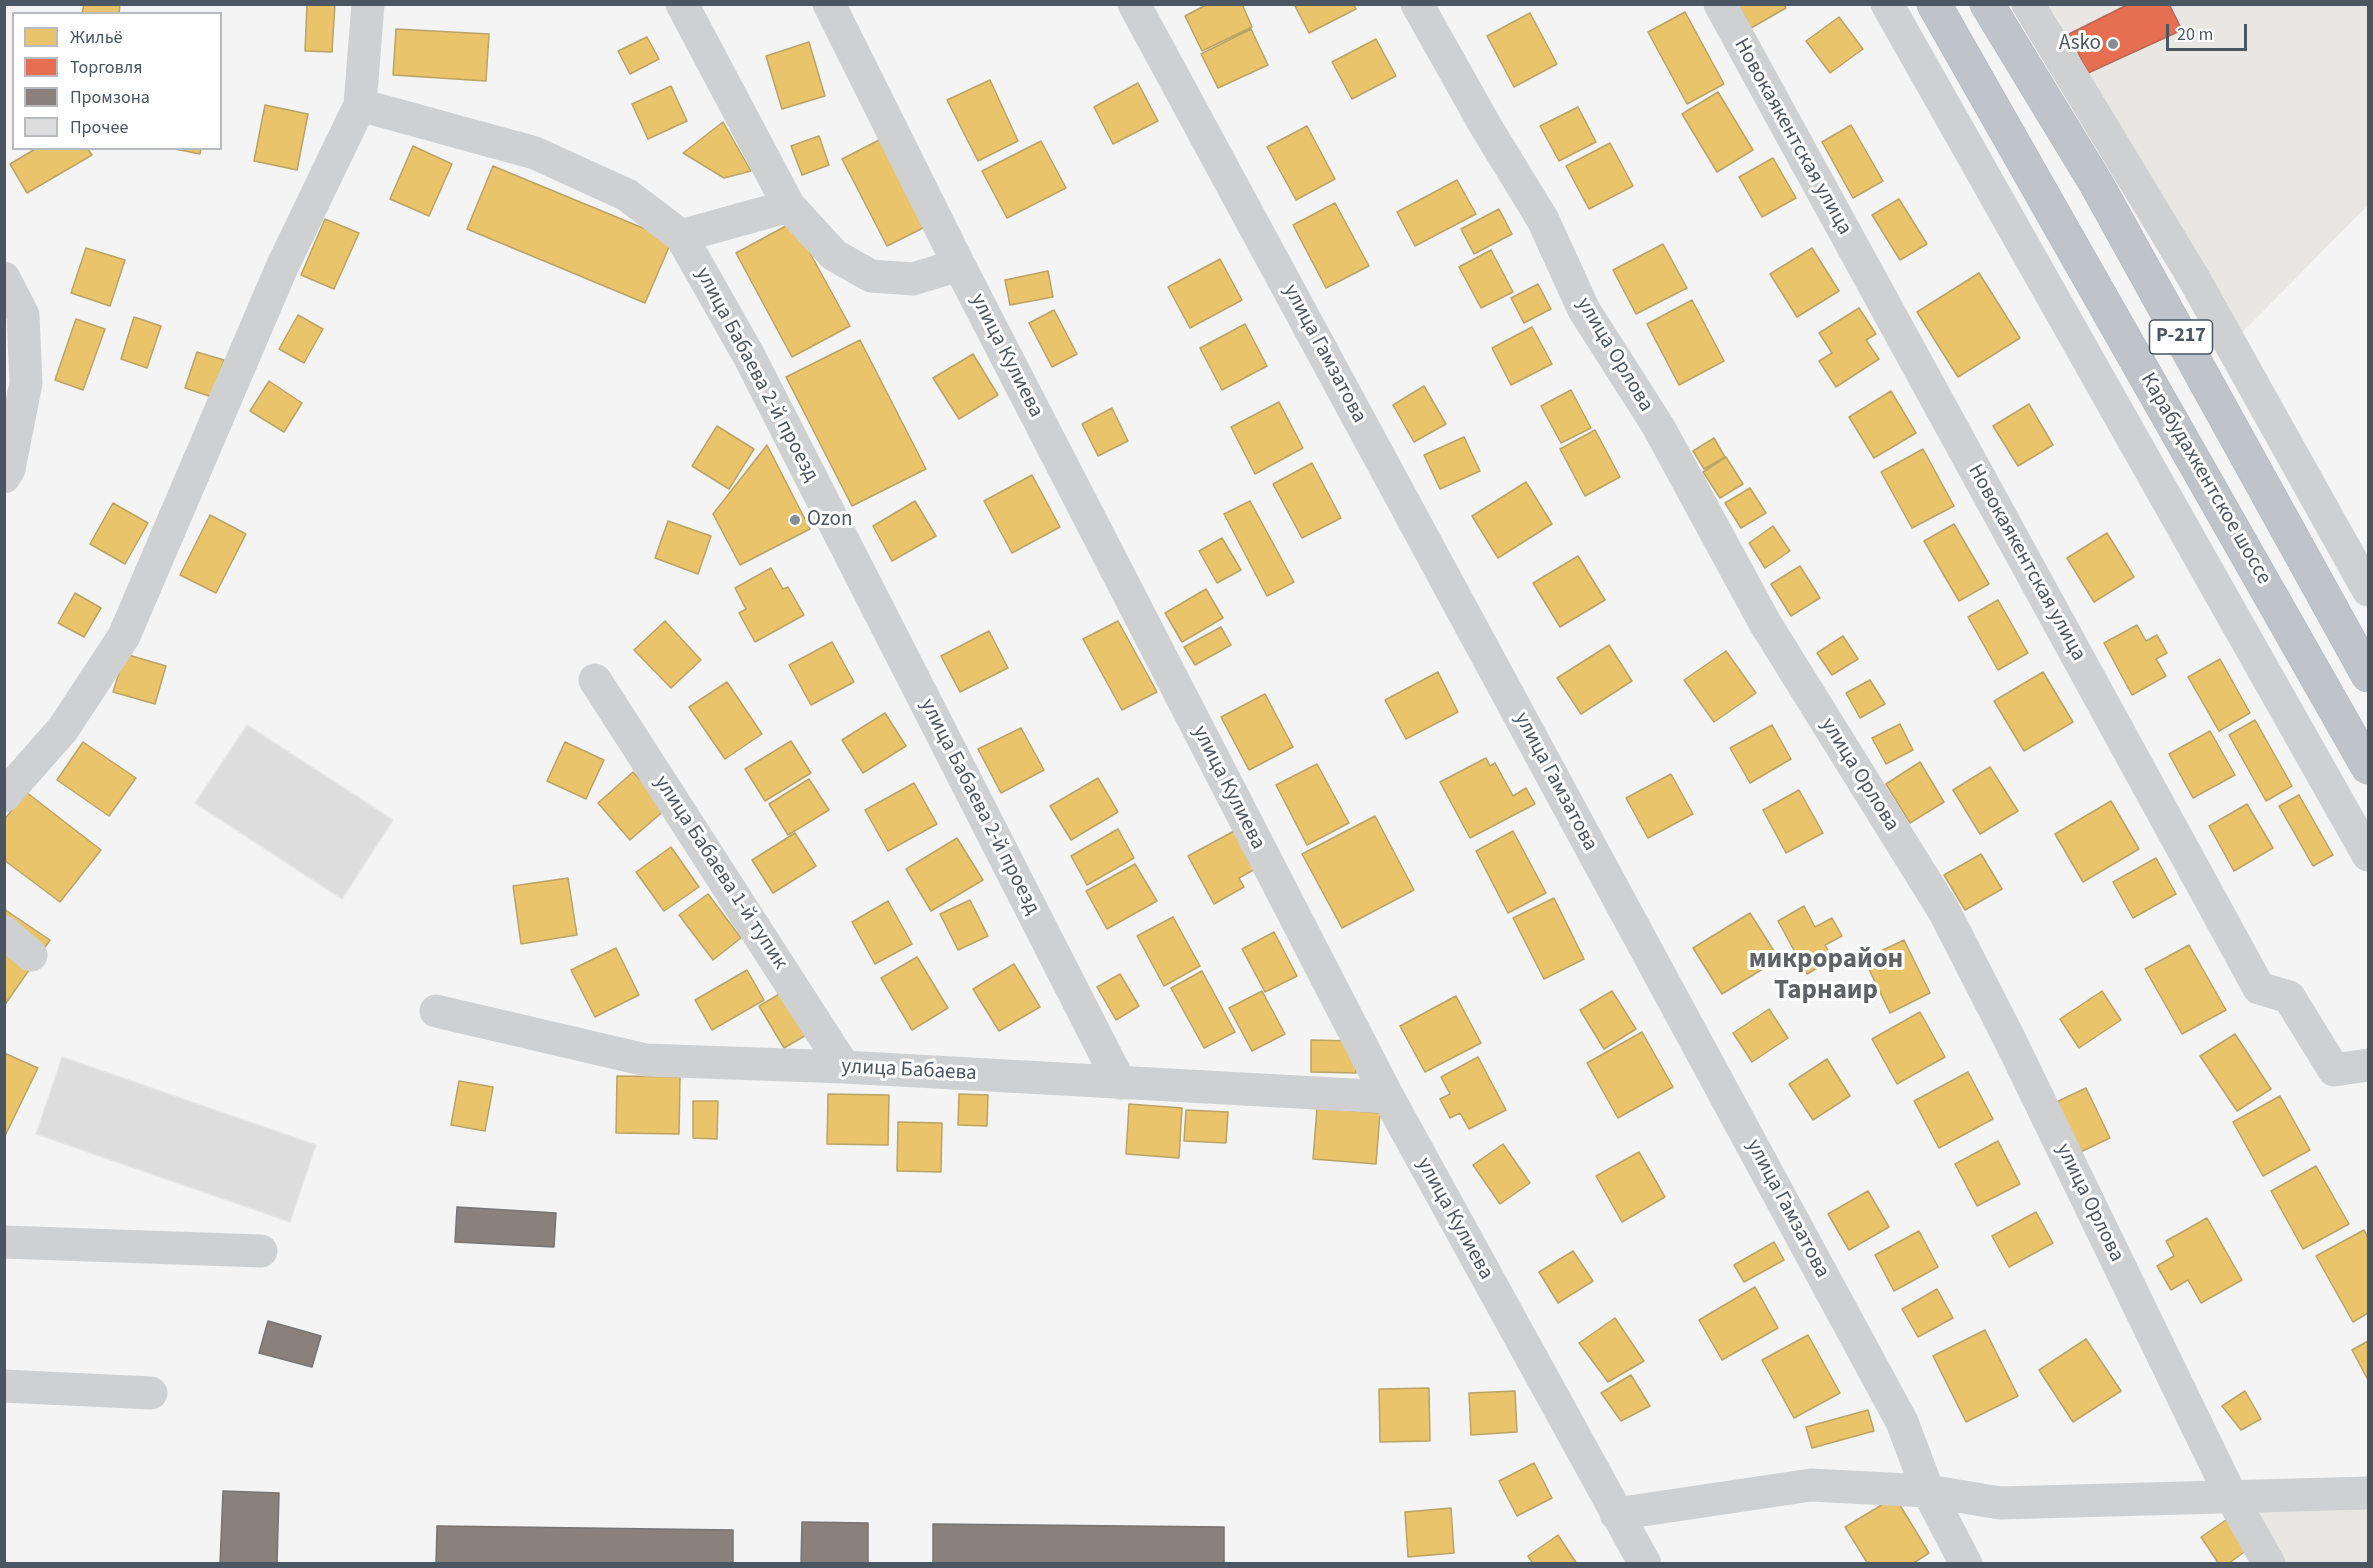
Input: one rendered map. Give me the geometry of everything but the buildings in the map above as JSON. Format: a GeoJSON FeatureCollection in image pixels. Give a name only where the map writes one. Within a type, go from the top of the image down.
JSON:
{"type":"FeatureCollection","features":[{"type":"Feature","properties":{"kind":"highway","name":"Карабудахкентское шоссе"},"geometry":{"type":"LineString","coordinates":[[1934,4],[2368,767]]}},
{"type":"Feature","properties":{"kind":"highway","name":"Р-217"},"geometry":{"type":"LineString","coordinates":[[1987,4],[2097,185],[2368,675]]}},
{"type":"Feature","properties":{"kind":"street"},"geometry":{"type":"LineString","coordinates":[[4,796],[63,729],[123,636],[282,267],[360,105],[368,4]]}},
{"type":"Feature","properties":{"kind":"street"},"geometry":{"type":"LineString","coordinates":[[682,4],[789,206],[834,255],[871,276],[913,279],[959,266]]}},
{"type":"Feature","properties":{"kind":"street","name":"улица Кулиева"},"geometry":{"type":"LineString","coordinates":[[829,4],[959,266],[1388,1097],[1645,1563]]}},
{"type":"Feature","properties":{"kind":"street","name":"улица Гамзатова"},"geometry":{"type":"LineString","coordinates":[[1134,4],[1902,1422],[1928,1491],[1966,1563]]}},
{"type":"Feature","properties":{"kind":"street","name":"улица Орлова"},"geometry":{"type":"LineString","coordinates":[[1417,4],[1485,125],[1543,220],[1584,310],[1658,426],[1765,623],[1944,911],[2009,1038],[2231,1496],[2269,1563]]}},
{"type":"Feature","properties":{"kind":"street","name":"Новокаякентская улица"},"geometry":{"type":"LineString","coordinates":[[1720,4],[2259,988],[2289,997],[2334,1070],[2368,1065]]}},
{"type":"Feature","properties":{"kind":"street"},"geometry":{"type":"LineString","coordinates":[[1887,4],[2368,855]]}},
{"type":"Feature","properties":{"kind":"street"},"geometry":{"type":"LineString","coordinates":[[2028,4],[2193,277],[2368,590]]}},
{"type":"Feature","properties":{"kind":"street","name":"улица Бабаева 2-й проезд"},"geometry":{"type":"LineString","coordinates":[[360,105],[535,153],[627,195],[681,236],[749,356],[1120,1083]]}},
{"type":"Feature","properties":{"kind":"street"},"geometry":{"type":"LineString","coordinates":[[681,236],[789,206]]}},
{"type":"Feature","properties":{"kind":"street"},"geometry":{"type":"LineString","coordinates":[[4,278],[23,315],[26,383],[9,469],[4,477]]}},
{"type":"Feature","properties":{"kind":"street","name":"улица Бабаева 1-й тупик"},"geometry":{"type":"LineString","coordinates":[[596,680],[844,1067]]}},
{"type":"Feature","properties":{"kind":"street"},"geometry":{"type":"LineString","coordinates":[[4,932],[31,955]]}},
{"type":"Feature","properties":{"kind":"street","name":"улица Бабаева"},"geometry":{"type":"LineString","coordinates":[[436,1011],[646,1060],[844,1067],[1388,1097]]}},
{"type":"Feature","properties":{"kind":"street"},"geometry":{"type":"LineString","coordinates":[[4,1242],[261,1251]]}},
{"type":"Feature","properties":{"kind":"street"},"geometry":{"type":"LineString","coordinates":[[4,1386],[151,1393]]}},
{"type":"Feature","properties":{"kind":"street"},"geometry":{"type":"LineString","coordinates":[[1616,1514],[1811,1485],[1928,1491],[2000,1503],[2368,1493]]}},
{"type":"Feature","properties":{"kind":"shaded area"},"geometry":{"type":"Polygon","coordinates":[[[2021,5],[2368,5],[2368,205],[2219,356],[2021,5]]]}},
{"type":"Feature","properties":{"kind":"shaded area"},"geometry":{"type":"Polygon","coordinates":[[[2368,1506],[2368,1563],[2283,1563],[2253,1508],[2368,1506]]]}},
{"type":"Feature","properties":{"kind":"place","name":"Asko"},"geometry":{"type":"Point","coordinates":[2113,44]}},
{"type":"Feature","properties":{"kind":"place","name":"Ozon"},"geometry":{"type":"Point","coordinates":[795,520]}},
{"type":"Feature","properties":{"kind":"district","name":"микрорайон Тарнаир"},"geometry":{"type":"Point","coordinates":[1826,976]}}]}
